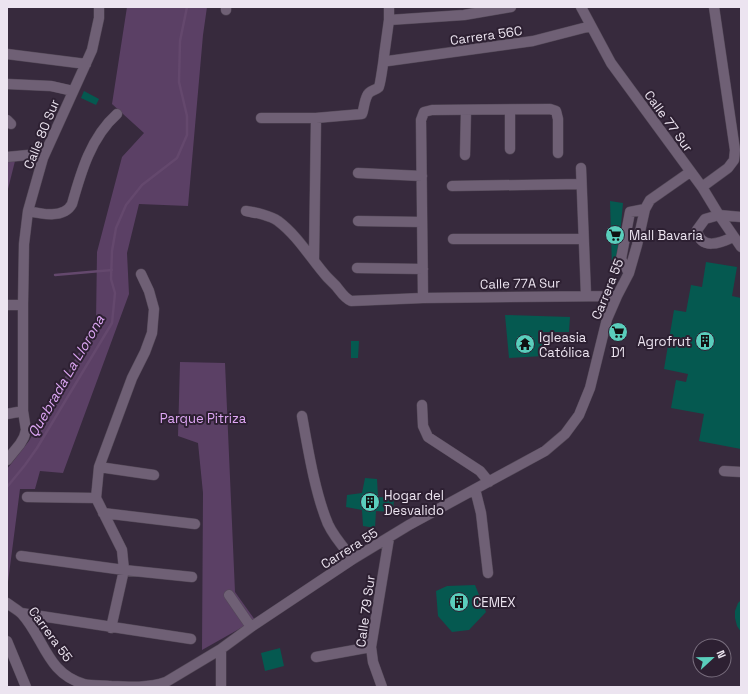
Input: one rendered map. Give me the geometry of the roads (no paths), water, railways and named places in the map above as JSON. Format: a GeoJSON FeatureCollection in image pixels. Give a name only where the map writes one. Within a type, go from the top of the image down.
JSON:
{"type":"FeatureCollection","features":[{"type":"Feature","properties":{"kind":"street","name":"Calle 80 Sur"},"geometry":{"type":"LineString","coordinates":[[7,460],[24,438],[26,430],[23,411],[23,305],[24,244],[28,211],[43,158],[92,50],[99,18],[99,7]]}},
{"type":"Feature","properties":{"kind":"street"},"geometry":{"type":"LineString","coordinates":[[261,118],[316,118],[362,114],[367,95],[370,91],[380,85],[381,69],[384,60],[389,20],[389,7]]}},
{"type":"Feature","properties":{"kind":"street"},"geometry":{"type":"LineString","coordinates":[[389,20],[464,15],[511,7]]}},
{"type":"Feature","properties":{"kind":"street","name":"Calle 77 Sur"},"geometry":{"type":"LineString","coordinates":[[581,7],[611,63],[702,187],[718,215],[741,247]]}},
{"type":"Feature","properties":{"kind":"street"},"geometry":{"type":"LineString","coordinates":[[702,187],[728,168],[734,160],[735,150],[714,7]]}},
{"type":"Feature","properties":{"kind":"street","name":"Carrera 56C"},"geometry":{"type":"LineString","coordinates":[[384,60],[388,61],[430,56],[533,41],[561,35],[591,26]]}},
{"type":"Feature","properties":{"kind":"street"},"geometry":{"type":"LineString","coordinates":[[7,54],[86,64]]}},
{"type":"Feature","properties":{"kind":"street"},"geometry":{"type":"LineString","coordinates":[[7,84],[51,86],[73,91]]}},
{"type":"Feature","properties":{"kind":"street"},"geometry":{"type":"LineString","coordinates":[[423,298],[421,120],[424,112],[432,110],[556,111],[558,119],[558,153]]}},
{"type":"Feature","properties":{"kind":"street"},"geometry":{"type":"LineString","coordinates":[[465,155],[466,110]]}},
{"type":"Feature","properties":{"kind":"street"},"geometry":{"type":"LineString","coordinates":[[510,110],[510,149]]}},
{"type":"Feature","properties":{"kind":"street"},"geometry":{"type":"LineString","coordinates":[[28,211],[60,214],[69,209],[89,154],[100,134],[117,114]]}},
{"type":"Feature","properties":{"kind":"street"},"geometry":{"type":"LineString","coordinates":[[314,259],[316,118]]}},
{"type":"Feature","properties":{"kind":"street"},"geometry":{"type":"LineString","coordinates":[[7,157],[28,155],[43,158]]}},
{"type":"Feature","properties":{"kind":"street"},"geometry":{"type":"LineString","coordinates":[[581,168],[586,295]]}},
{"type":"Feature","properties":{"kind":"street","name":"Carrera 55"},"geometry":{"type":"LineString","coordinates":[[7,604],[21,613],[30,624],[47,655],[65,675],[85,684],[147,687],[166,682],[221,649],[251,627],[353,559],[409,525],[545,451],[565,434],[579,415],[590,388],[607,319],[629,273],[645,209],[650,200],[690,172]]}},
{"type":"Feature","properties":{"kind":"street"},"geometry":{"type":"LineString","coordinates":[[358,173],[422,176]]}},
{"type":"Feature","properties":{"kind":"street"},"geometry":{"type":"LineString","coordinates":[[452,186],[581,184]]}},
{"type":"Feature","properties":{"kind":"street"},"geometry":{"type":"LineString","coordinates":[[246,211],[255,212],[277,220],[314,259]]}},
{"type":"Feature","properties":{"kind":"street"},"geometry":{"type":"LineString","coordinates":[[733,237],[715,244],[703,242],[698,236],[698,230],[705,219],[718,215],[741,217]]}},
{"type":"Feature","properties":{"kind":"street"},"geometry":{"type":"LineString","coordinates":[[358,221],[422,222]]}},
{"type":"Feature","properties":{"kind":"street"},"geometry":{"type":"LineString","coordinates":[[453,240],[583,239]]}},
{"type":"Feature","properties":{"kind":"street","name":"Calle 77A Sur"},"geometry":{"type":"LineString","coordinates":[[314,259],[346,299],[351,300],[586,295],[617,296]]}},
{"type":"Feature","properties":{"kind":"street"},"geometry":{"type":"LineString","coordinates":[[357,268],[423,269]]}},
{"type":"Feature","properties":{"kind":"street"},"geometry":{"type":"LineString","coordinates":[[111,628],[124,570],[122,550],[96,498],[99,467],[132,378],[145,352],[152,333],[154,308],[149,291],[141,274]]}},
{"type":"Feature","properties":{"kind":"street"},"geometry":{"type":"LineString","coordinates":[[7,305],[23,305]]}},
{"type":"Feature","properties":{"kind":"street"},"geometry":{"type":"LineString","coordinates":[[422,405],[423,426],[428,437],[480,472],[489,482]]}},
{"type":"Feature","properties":{"kind":"street"},"geometry":{"type":"LineString","coordinates":[[7,414],[23,411]]}},
{"type":"Feature","properties":{"kind":"street"},"geometry":{"type":"LineString","coordinates":[[302,416],[324,512],[336,537],[353,559]]}},
{"type":"Feature","properties":{"kind":"street"},"geometry":{"type":"LineString","coordinates":[[99,467],[154,475]]}},
{"type":"Feature","properties":{"kind":"street"},"geometry":{"type":"LineString","coordinates":[[724,471],[741,472]]}},
{"type":"Feature","properties":{"kind":"street"},"geometry":{"type":"LineString","coordinates":[[475,490],[481,513],[488,573]]}},
{"type":"Feature","properties":{"kind":"street"},"geometry":{"type":"LineString","coordinates":[[27,497],[96,498]]}},
{"type":"Feature","properties":{"kind":"street"},"geometry":{"type":"LineString","coordinates":[[103,513],[195,524]]}},
{"type":"Feature","properties":{"kind":"street","name":"Calle 79 Sur"},"geometry":{"type":"LineString","coordinates":[[382,687],[373,662],[371,647],[389,538]]}},
{"type":"Feature","properties":{"kind":"street"},"geometry":{"type":"LineString","coordinates":[[21,556],[124,570],[192,577]]}},
{"type":"Feature","properties":{"kind":"street"},"geometry":{"type":"LineString","coordinates":[[229,595],[251,627]]}},
{"type":"Feature","properties":{"kind":"street"},"geometry":{"type":"LineString","coordinates":[[21,613],[111,628],[191,639]]}},
{"type":"Feature","properties":{"kind":"street"},"geometry":{"type":"LineString","coordinates":[[7,641],[10,657],[26,687]]}},
{"type":"Feature","properties":{"kind":"street"},"geometry":{"type":"LineString","coordinates":[[316,657],[371,647]]}},
{"type":"Feature","properties":{"kind":"street"},"geometry":{"type":"LineString","coordinates":[[221,649],[221,687]]}},
{"type":"Feature","properties":{"kind":"waterway","name":"Quebrada La Llorona"},"geometry":{"type":"LineString","coordinates":[[7,487],[37,448],[112,323],[115,293],[111,279],[112,251],[116,228],[126,205],[142,185],[177,158],[187,135],[187,116],[179,82],[180,41],[187,7]]}},
{"type":"Feature","properties":{"kind":"waterway"},"geometry":{"type":"LineString","coordinates":[[55,275],[112,270]]}},
{"type":"Feature","properties":{"kind":"place","name":"Mall Bavaria"},"geometry":{"type":"Point","coordinates":[615,235]}},
{"type":"Feature","properties":{"kind":"place","name":"D1"},"geometry":{"type":"Point","coordinates":[618,332]}},
{"type":"Feature","properties":{"kind":"place","name":"Agrofrut"},"geometry":{"type":"Point","coordinates":[705,341]}},
{"type":"Feature","properties":{"kind":"place","name":"Igleasia Católica"},"geometry":{"type":"Point","coordinates":[525,344]}},
{"type":"Feature","properties":{"kind":"place","name":"Hogar del Desvalido"},"geometry":{"type":"Point","coordinates":[370,502]}},
{"type":"Feature","properties":{"kind":"place","name":"CEMEX"},"geometry":{"type":"Point","coordinates":[459,602]}},
{"type":"Feature","properties":{"kind":"park label","name":"Parque Pitriza"},"geometry":{"type":"Point","coordinates":[203,418]}}]}
